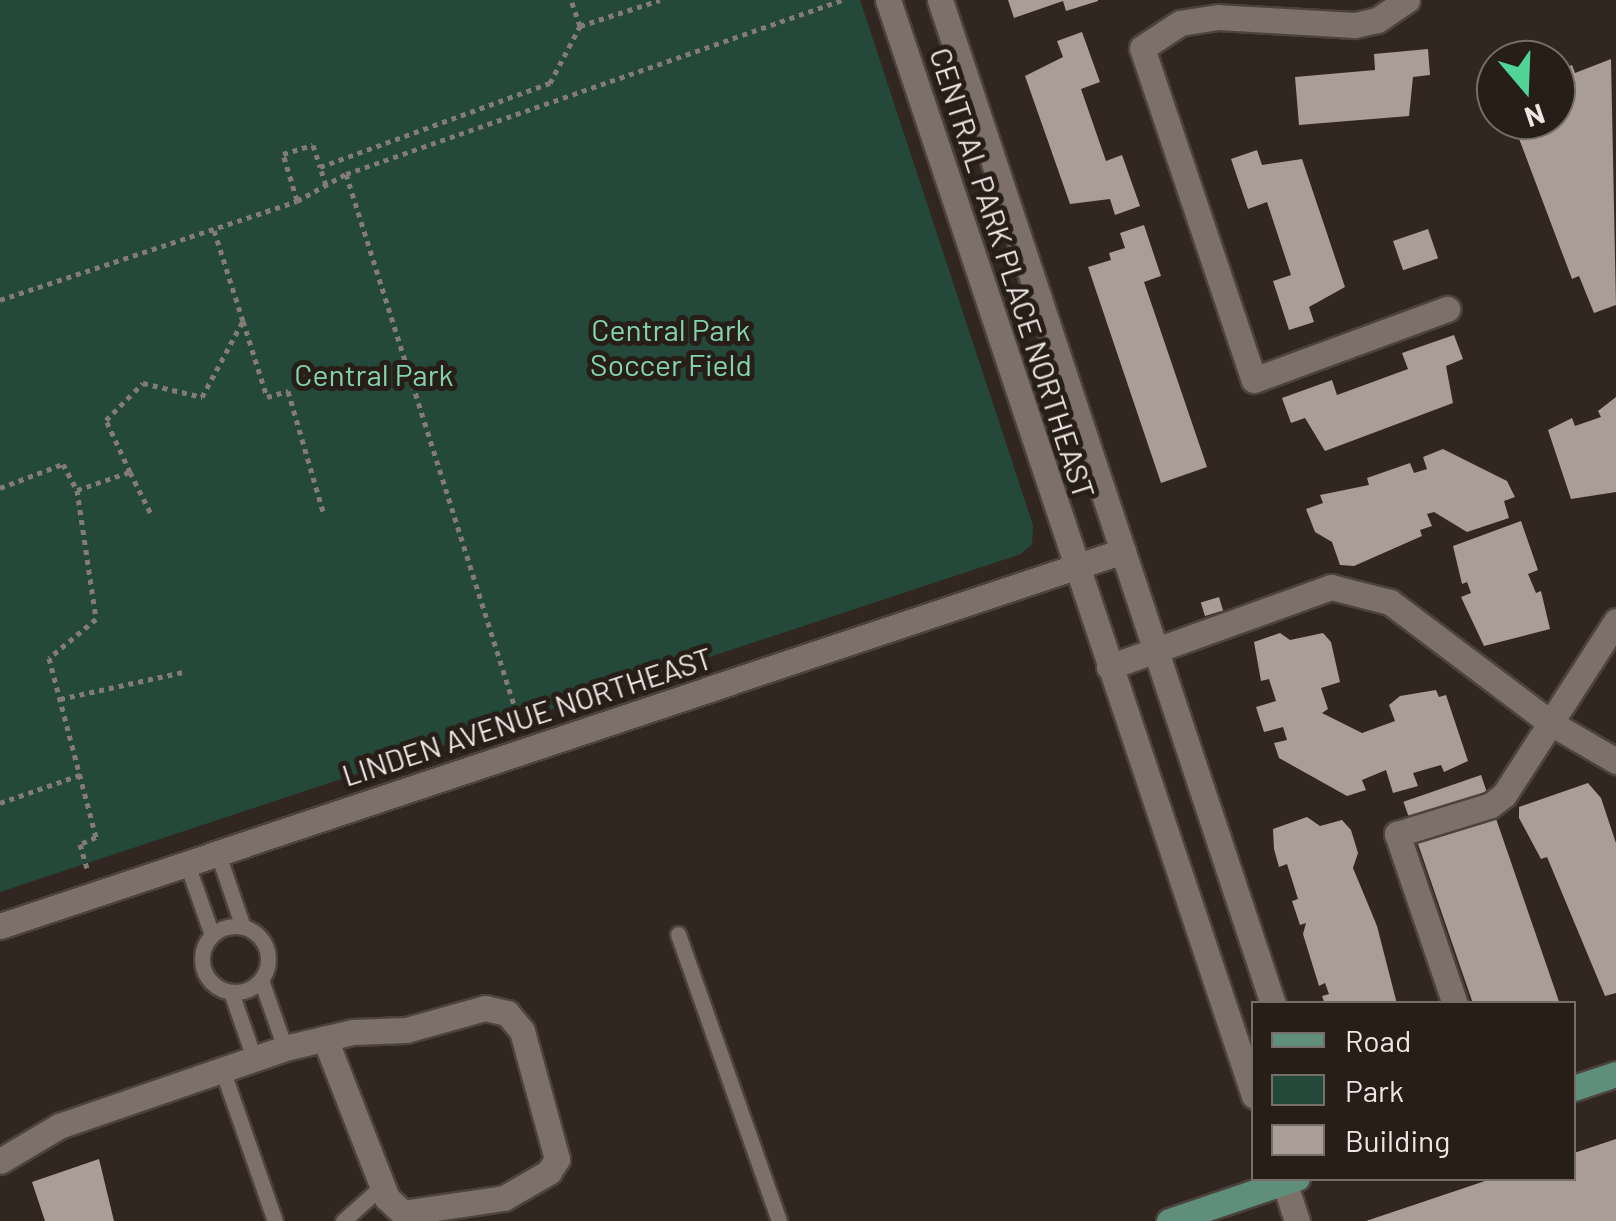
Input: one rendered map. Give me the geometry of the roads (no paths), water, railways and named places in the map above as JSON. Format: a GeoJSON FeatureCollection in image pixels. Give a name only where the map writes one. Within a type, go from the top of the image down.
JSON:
{"type":"FeatureCollection","features":[{"type":"Feature","properties":{"kind":"main road"},"geometry":{"type":"LineString","coordinates":[[1576,1087],[1616,1074]]}},
{"type":"Feature","properties":{"kind":"main road"},"geometry":{"type":"LineString","coordinates":[[1169,1221],[1285,1181]]}},
{"type":"Feature","properties":{"kind":"street","name":"CENTRAL PARK PLACE NORTHEAST"},"geometry":{"type":"LineString","coordinates":[[888,0],[1251,1087]]}},
{"type":"Feature","properties":{"kind":"street","name":"CENTRAL PARK PLACE NORTHEAST"},"geometry":{"type":"LineString","coordinates":[[940,0],[1272,1001]]}},
{"type":"Feature","properties":{"kind":"street"},"geometry":{"type":"LineString","coordinates":[[1407,0],[1377,20],[1355,25],[1218,17],[1180,22],[1142,48],[1254,380],[1446,309]]}},
{"type":"Feature","properties":{"kind":"street"},"geometry":{"type":"LineString","coordinates":[[1076,567],[1123,551]]}},
{"type":"Feature","properties":{"kind":"street","name":"LINDEN AVENUE NORTHEAST"},"geometry":{"type":"LineString","coordinates":[[0,926],[1076,567]]}},
{"type":"Feature","properties":{"kind":"street"},"geometry":{"type":"LineString","coordinates":[[1109,667],[1156,652],[1263,607],[1331,587],[1390,602],[1549,722],[1616,762]]}},
{"type":"Feature","properties":{"kind":"street"},"geometry":{"type":"LineString","coordinates":[[1453,1001],[1397,834],[1491,805],[1616,622]]}},
{"type":"Feature","properties":{"kind":"street"},"geometry":{"type":"LineString","coordinates":[[0,1161],[59,1126],[284,1048],[326,1038],[406,1030],[486,1008],[507,1014],[531,1053],[557,1160],[549,1172],[504,1198],[421,1215],[403,1214],[382,1186],[326,1038]]}},
{"type":"Feature","properties":{"kind":"street"},"geometry":{"type":"LineString","coordinates":[[1288,1181],[1297,1221]]}},
{"type":"Feature","properties":{"kind":"lane"},"geometry":{"type":"LineString","coordinates":[[218,854],[242,927],[267,950],[261,980],[284,1048]]}},
{"type":"Feature","properties":{"kind":"lane"},"geometry":{"type":"LineString","coordinates":[[187,864],[212,935]]}},
{"type":"Feature","properties":{"kind":"lane"},"geometry":{"type":"LineString","coordinates":[[242,927],[212,935],[202,951],[204,974],[231,992],[254,1058]]}},
{"type":"Feature","properties":{"kind":"lane"},"geometry":{"type":"LineString","coordinates":[[678,934],[779,1221]]}},
{"type":"Feature","properties":{"kind":"lane"},"geometry":{"type":"LineString","coordinates":[[231,992],[261,980]]}},
{"type":"Feature","properties":{"kind":"lane"},"geometry":{"type":"LineString","coordinates":[[222,1069],[274,1221]]}},
{"type":"Feature","properties":{"kind":"lane"},"geometry":{"type":"LineString","coordinates":[[342,1221],[382,1186]]}},
{"type":"Feature","properties":{"kind":"park label","name":"Central Park Soccer Field"},"geometry":{"type":"Point","coordinates":[671,346]}},
{"type":"Feature","properties":{"kind":"park label","name":"Central Park"},"geometry":{"type":"Point","coordinates":[374,374]}}]}
